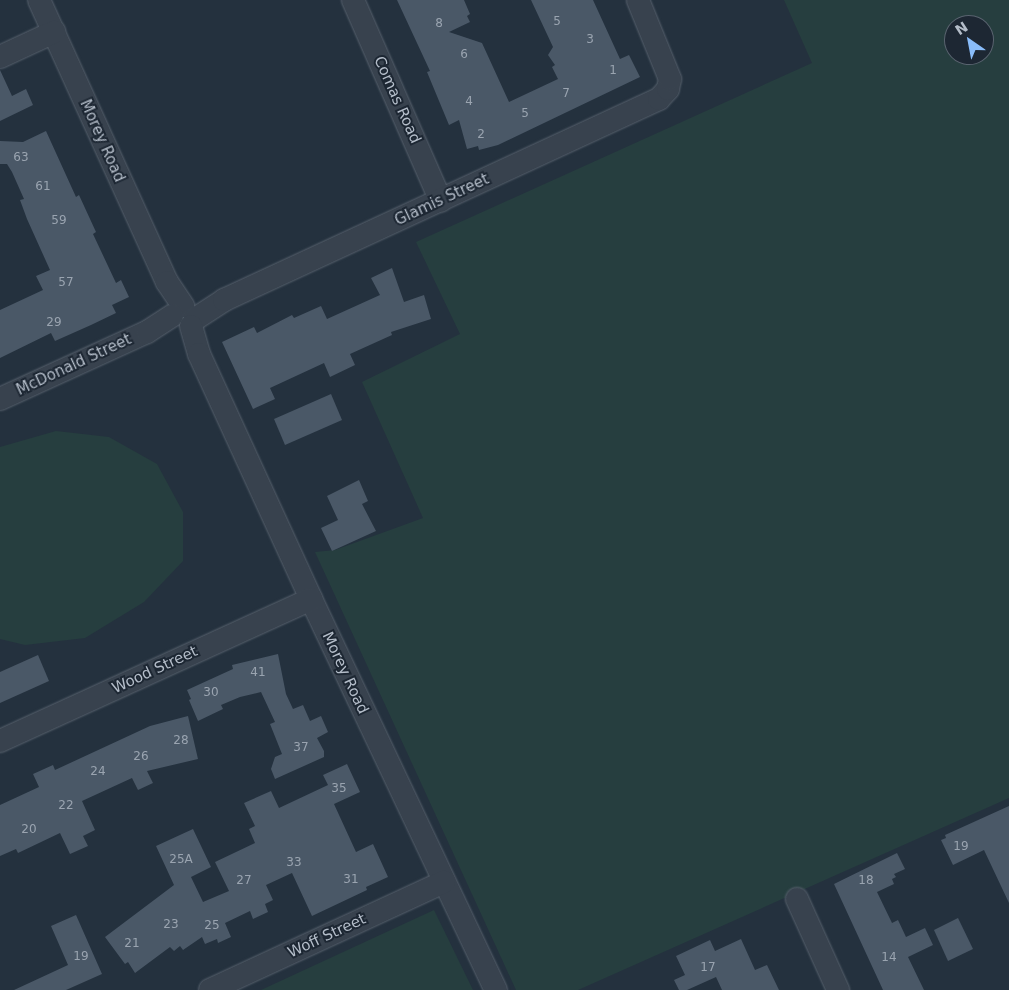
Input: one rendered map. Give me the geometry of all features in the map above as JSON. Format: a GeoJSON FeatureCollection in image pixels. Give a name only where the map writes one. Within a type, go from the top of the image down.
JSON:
{"type":"FeatureCollection","features":[{"type":"Feature","properties":{"kind":"street","name":"Morey Road"},"geometry":{"type":"LineString","coordinates":[[39,0],[311,599],[496,990]]}},
{"type":"Feature","properties":{"kind":"street","name":"Comas Road"},"geometry":{"type":"LineString","coordinates":[[353,0],[441,201]]}},
{"type":"Feature","properties":{"kind":"street","name":"Glamis Street"},"geometry":{"type":"LineString","coordinates":[[183,318],[441,201],[659,99],[668,89],[670,79],[638,0]]}},
{"type":"Feature","properties":{"kind":"street"},"geometry":{"type":"LineString","coordinates":[[0,57],[54,32]]}},
{"type":"Feature","properties":{"kind":"street","name":"McDonald Street"},"geometry":{"type":"LineString","coordinates":[[0,399],[147,332],[183,318]]}},
{"type":"Feature","properties":{"kind":"street","name":"Wood Street"},"geometry":{"type":"LineString","coordinates":[[0,741],[311,599]]}},
{"type":"Feature","properties":{"kind":"street","name":"Woff Street"},"geometry":{"type":"LineString","coordinates":[[210,990],[444,882]]}},
{"type":"Feature","properties":{"kind":"street"},"geometry":{"type":"LineString","coordinates":[[797,899],[838,990]]}},
{"type":"Feature","properties":{"kind":"green space"},"geometry":{"type":"Polygon","coordinates":[[[784,0],[1009,0],[1009,798],[578,990],[516,990],[315,552],[335,550],[423,518],[362,382],[460,334],[416,242],[812,63],[784,0]]]}},
{"type":"Feature","properties":{"kind":"green space"},"geometry":{"type":"Polygon","coordinates":[[[56,431],[109,437],[157,464],[183,512],[183,561],[144,602],[85,638],[25,645],[0,639],[0,447],[56,431]]]}},
{"type":"Feature","properties":{"kind":"green space"},"geometry":{"type":"Polygon","coordinates":[[[434,910],[473,990],[261,990],[434,910]]]}},
{"type":"Feature","properties":{"kind":"building"},"geometry":{"type":"Polygon","coordinates":[[[397,0],[464,0],[470,14],[467,16],[470,22],[449,32],[482,43],[509,102],[558,79],[552,67],[555,65],[548,55],[553,47],[531,0],[593,0],[620,59],[629,55],[640,77],[498,145],[479,150],[478,146],[467,149],[459,120],[449,125],[427,72],[430,71],[397,0]]]}},
{"type":"Feature","properties":{"kind":"building"},"geometry":{"type":"Polygon","coordinates":[[[0,70],[12,96],[26,89],[33,105],[0,121],[0,70]]]}},
{"type":"Feature","properties":{"kind":"building"},"geometry":{"type":"Polygon","coordinates":[[[46,131],[76,197],[79,195],[96,232],[93,234],[116,283],[121,280],[129,297],[112,305],[116,313],[91,325],[55,341],[51,333],[0,358],[0,310],[43,290],[36,276],[50,270],[27,219],[20,200],[24,199],[12,172],[7,164],[0,164],[0,141],[23,142],[46,131]]]}},
{"type":"Feature","properties":{"kind":"building"},"geometry":{"type":"Polygon","coordinates":[[[392,268],[404,302],[424,295],[431,319],[391,332],[392,335],[350,354],[355,365],[330,377],[324,363],[270,388],[275,399],[253,409],[222,342],[254,327],[257,333],[292,315],[294,318],[321,306],[327,319],[380,295],[371,278],[392,268]]]}},
{"type":"Feature","properties":{"kind":"building"},"geometry":{"type":"Polygon","coordinates":[[[331,394],[342,420],[285,445],[274,419],[331,394]]]}},
{"type":"Feature","properties":{"kind":"building"},"geometry":{"type":"Polygon","coordinates":[[[359,480],[368,501],[362,504],[376,531],[332,551],[321,528],[338,520],[327,496],[359,480]]]}},
{"type":"Feature","properties":{"kind":"building"},"geometry":{"type":"Polygon","coordinates":[[[278,654],[286,694],[293,709],[303,705],[310,721],[321,716],[328,732],[317,738],[324,751],[324,757],[275,779],[271,769],[275,757],[282,754],[270,724],[275,722],[261,692],[240,697],[221,705],[223,709],[198,721],[187,690],[233,669],[232,665],[278,654]]]}},
{"type":"Feature","properties":{"kind":"building"},"geometry":{"type":"Polygon","coordinates":[[[38,655],[49,681],[0,703],[0,672],[38,655]]]}},
{"type":"Feature","properties":{"kind":"building"},"geometry":{"type":"Polygon","coordinates":[[[188,716],[198,759],[147,771],[153,783],[138,790],[132,778],[82,801],[95,830],[83,836],[88,846],[70,854],[60,833],[18,853],[16,849],[0,856],[0,805],[39,787],[33,774],[53,765],[55,770],[150,726],[188,716]]]}},
{"type":"Feature","properties":{"kind":"building"},"geometry":{"type":"Polygon","coordinates":[[[347,764],[360,792],[334,804],[356,852],[373,844],[388,877],[366,887],[367,890],[312,916],[292,873],[266,885],[273,900],[265,904],[268,912],[253,919],[250,911],[225,923],[231,937],[218,943],[217,939],[205,944],[202,937],[183,950],[180,946],[174,951],[170,947],[135,973],[128,962],[125,964],[105,937],[174,885],[156,846],[193,829],[211,867],[191,877],[203,902],[229,891],[215,862],[255,843],[249,829],[255,826],[244,803],[271,791],[279,808],[328,785],[323,775],[347,764]]]}},
{"type":"Feature","properties":{"kind":"building"},"geometry":{"type":"Polygon","coordinates":[[[1009,806],[1009,903],[984,850],[953,865],[941,840],[946,838],[945,835],[1009,806]]]}},
{"type":"Feature","properties":{"kind":"building"},"geometry":{"type":"Polygon","coordinates":[[[897,853],[905,869],[894,874],[896,877],[892,879],[894,884],[877,892],[892,923],[898,920],[906,937],[925,928],[933,945],[908,957],[924,990],[883,990],[834,884],[897,853]]]}},
{"type":"Feature","properties":{"kind":"building"},"geometry":{"type":"Polygon","coordinates":[[[76,915],[102,974],[66,990],[14,990],[68,965],[51,926],[76,915]]]}},
{"type":"Feature","properties":{"kind":"building"},"geometry":{"type":"Polygon","coordinates":[[[958,918],[973,949],[948,961],[934,930],[958,918]]]}},
{"type":"Feature","properties":{"kind":"building"},"geometry":{"type":"Polygon","coordinates":[[[741,939],[755,970],[767,965],[779,990],[722,990],[716,977],[687,990],[679,990],[674,980],[685,975],[676,956],[710,940],[715,951],[741,939]]]}}]}
